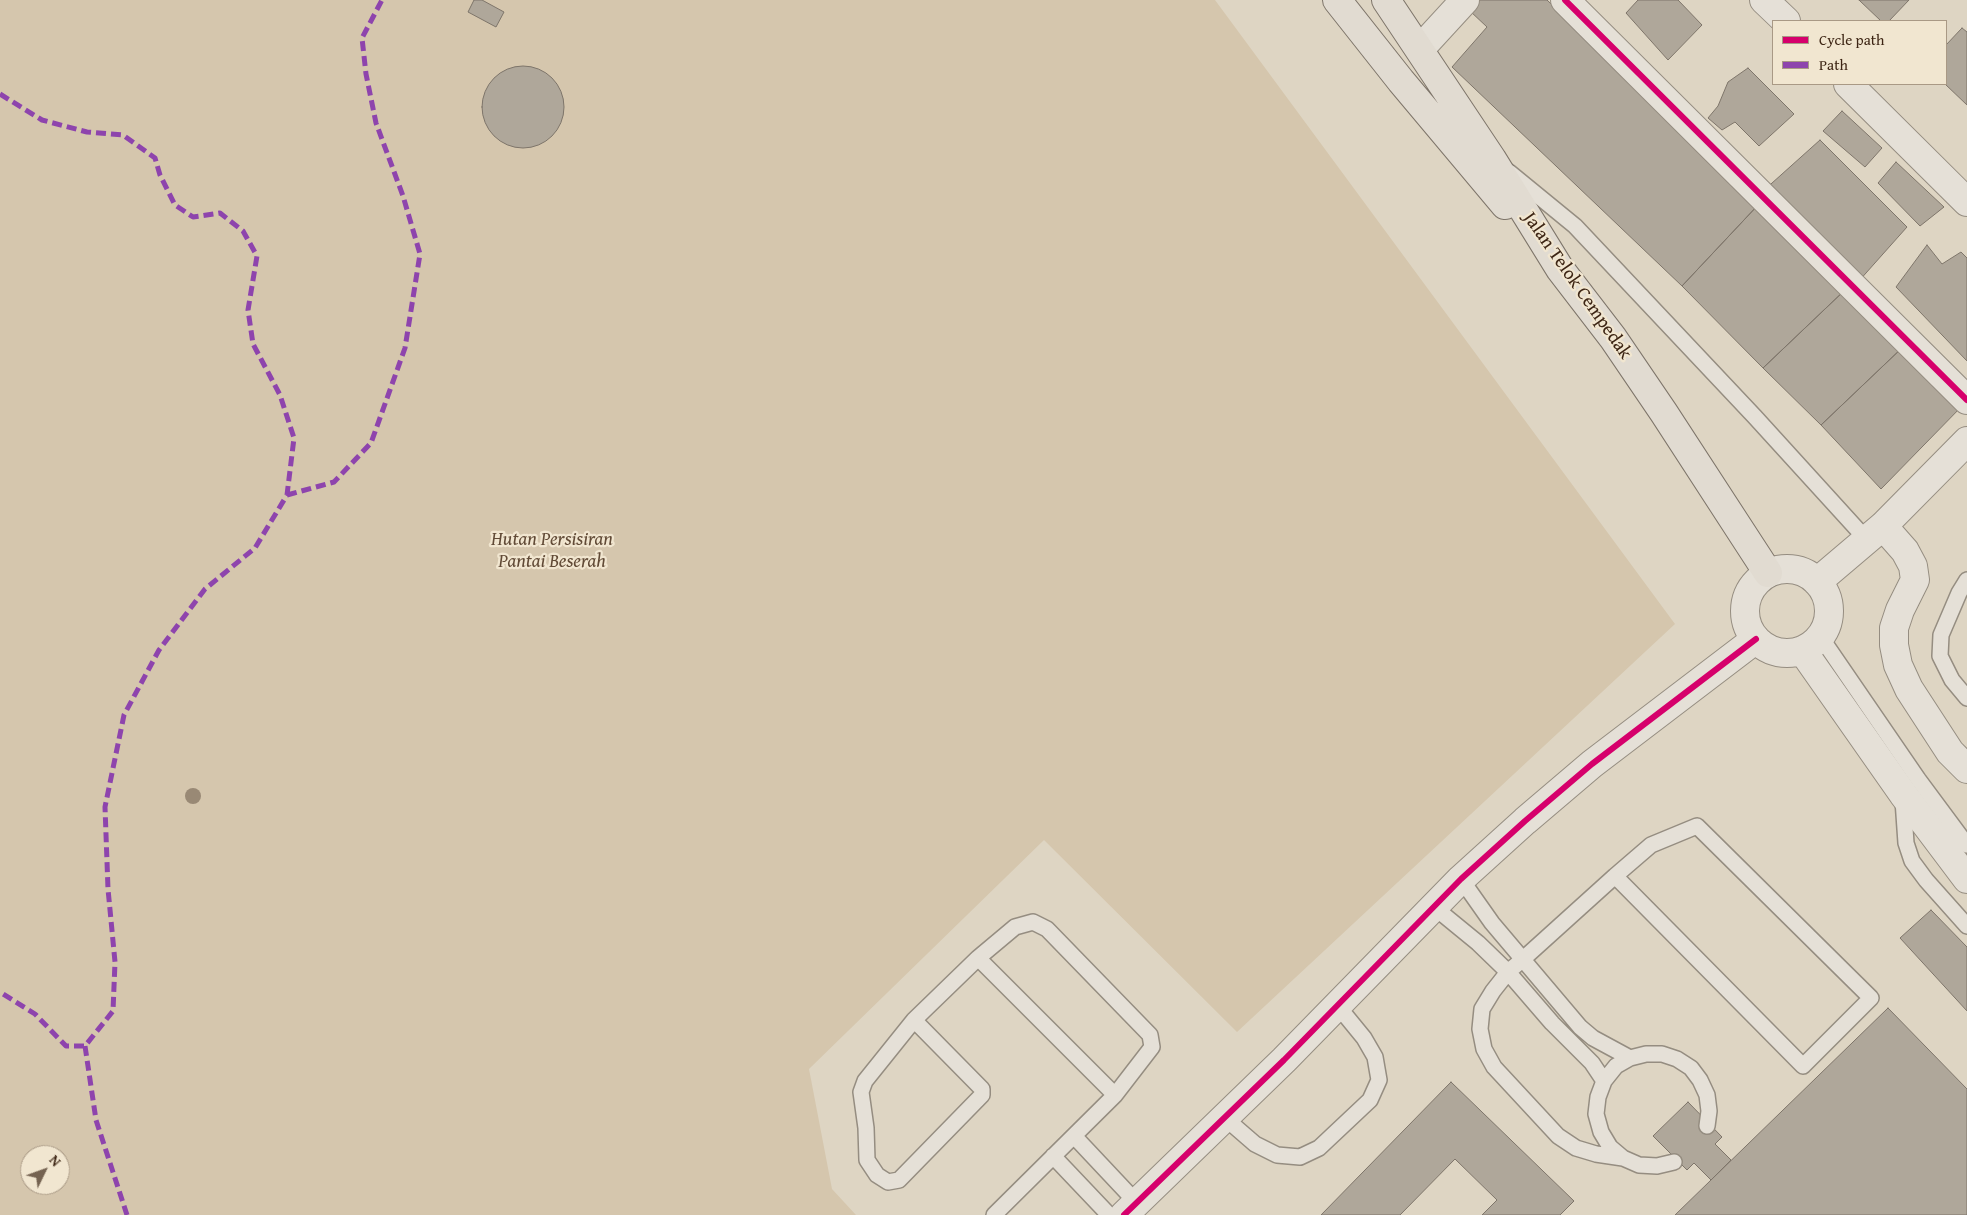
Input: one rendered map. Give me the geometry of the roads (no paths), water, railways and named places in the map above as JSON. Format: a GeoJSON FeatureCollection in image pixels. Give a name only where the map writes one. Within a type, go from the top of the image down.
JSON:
{"type":"FeatureCollection","features":[{"type":"Feature","properties":{"kind":"main road"},"geometry":{"type":"LineString","coordinates":[[1337,0],[1413,96],[1560,269]]}},
{"type":"Feature","properties":{"kind":"main road","name":"Jalan Telok Cempedak"},"geometry":{"type":"LineString","coordinates":[[1386,0],[1492,159],[1560,269],[1613,338],[1768,573]]}},
{"type":"Feature","properties":{"kind":"street"},"geometry":{"type":"LineString","coordinates":[[1420,49],[1465,0]]}},
{"type":"Feature","properties":{"kind":"street"},"geometry":{"type":"LineString","coordinates":[[1565,0],[1967,400]]}},
{"type":"Feature","properties":{"kind":"street"},"geometry":{"type":"LineString","coordinates":[[1764,0],[1785,20]]}},
{"type":"Feature","properties":{"kind":"street"},"geometry":{"type":"LineString","coordinates":[[1849,85],[1967,202]]}},
{"type":"Feature","properties":{"kind":"street"},"geometry":{"type":"LineString","coordinates":[[1817,582],[1875,533],[1967,441]]}},
{"type":"Feature","properties":{"kind":"street"},"geometry":{"type":"LineString","coordinates":[[1875,533],[1905,551],[1913,566],[1915,580],[1900,610],[1894,628],[1894,645],[1898,665],[1909,689],[1950,752],[1967,769]]}},
{"type":"Feature","properties":{"kind":"street"},"geometry":{"type":"LineString","coordinates":[[1781,569],[1794,569],[1807,574],[1817,582],[1824,592],[1828,603],[1826,626],[1811,643],[1790,652],[1777,652],[1756,640],[1749,629],[1745,616],[1745,603],[1757,580],[1768,573],[1781,569]]}},
{"type":"Feature","properties":{"kind":"street"},"geometry":{"type":"LineString","coordinates":[[1130,1209],[1225,1118],[1461,879],[1592,764],[1756,640]]}},
{"type":"Feature","properties":{"kind":"street"},"geometry":{"type":"LineString","coordinates":[[1811,643],[1903,794],[1967,879]]}},
{"type":"Feature","properties":{"kind":"lane"},"geometry":{"type":"LineString","coordinates":[[1492,159],[1575,226],[1755,417],[1875,533]]}},
{"type":"Feature","properties":{"kind":"lane"},"geometry":{"type":"LineString","coordinates":[[1967,580],[1959,593],[1941,635],[1940,656],[1952,680],[1967,698]]}},
{"type":"Feature","properties":{"kind":"lane"},"geometry":{"type":"LineString","coordinates":[[1811,643],[1967,845]]}},
{"type":"Feature","properties":{"kind":"lane"},"geometry":{"type":"LineString","coordinates":[[1903,794],[1906,843],[1912,861],[1926,880],[1967,926]]}},
{"type":"Feature","properties":{"kind":"lane"},"geometry":{"type":"LineString","coordinates":[[1615,876],[1803,1066],[1871,998],[1697,826],[1651,845],[1615,876],[1508,972],[1482,1008],[1480,1029],[1484,1049],[1494,1067],[1558,1136],[1576,1148],[1596,1154],[1624,1158],[1639,1164],[1657,1166],[1674,1162]]}},
{"type":"Feature","properties":{"kind":"lane"},"geometry":{"type":"LineString","coordinates":[[1461,879],[1492,923],[1565,1010],[1593,1038],[1630,1058]]}},
{"type":"Feature","properties":{"kind":"lane"},"geometry":{"type":"LineString","coordinates":[[1434,907],[1478,943],[1508,972],[1552,1023],[1587,1057],[1604,1081]]}},
{"type":"Feature","properties":{"kind":"lane"},"geometry":{"type":"LineString","coordinates":[[914,1020],[982,1089],[982,1095],[899,1180],[888,1182],[877,1175],[867,1160],[862,1092],[865,1081],[914,1020],[978,958],[1015,928],[1033,922],[1047,929],[1150,1035],[1152,1047],[1115,1095],[994,1215]]}},
{"type":"Feature","properties":{"kind":"lane"},"geometry":{"type":"LineString","coordinates":[[978,958],[1115,1095]]}},
{"type":"Feature","properties":{"kind":"lane"},"geometry":{"type":"LineString","coordinates":[[1225,1118],[1255,1144],[1277,1155],[1300,1157],[1319,1148],[1370,1100],[1378,1080],[1375,1057],[1364,1038],[1337,1005]]}},
{"type":"Feature","properties":{"kind":"lane"},"geometry":{"type":"LineString","coordinates":[[1624,1158],[1610,1147],[1601,1132],[1596,1114],[1598,1097],[1604,1081],[1616,1066],[1630,1058],[1646,1054],[1662,1054],[1677,1059],[1690,1068],[1700,1080],[1707,1095],[1709,1111],[1707,1126]]}},
{"type":"Feature","properties":{"kind":"lane"},"geometry":{"type":"LineString","coordinates":[[1074,1136],[1130,1209]]}},
{"type":"Feature","properties":{"kind":"lane"},"geometry":{"type":"LineString","coordinates":[[1053,1156],[1109,1215]]}},
{"type":"Feature","properties":{"kind":"park label","name":"Hutan Persisiran Pantai Beserah"},"geometry":{"type":"Point","coordinates":[552,551]}}]}
